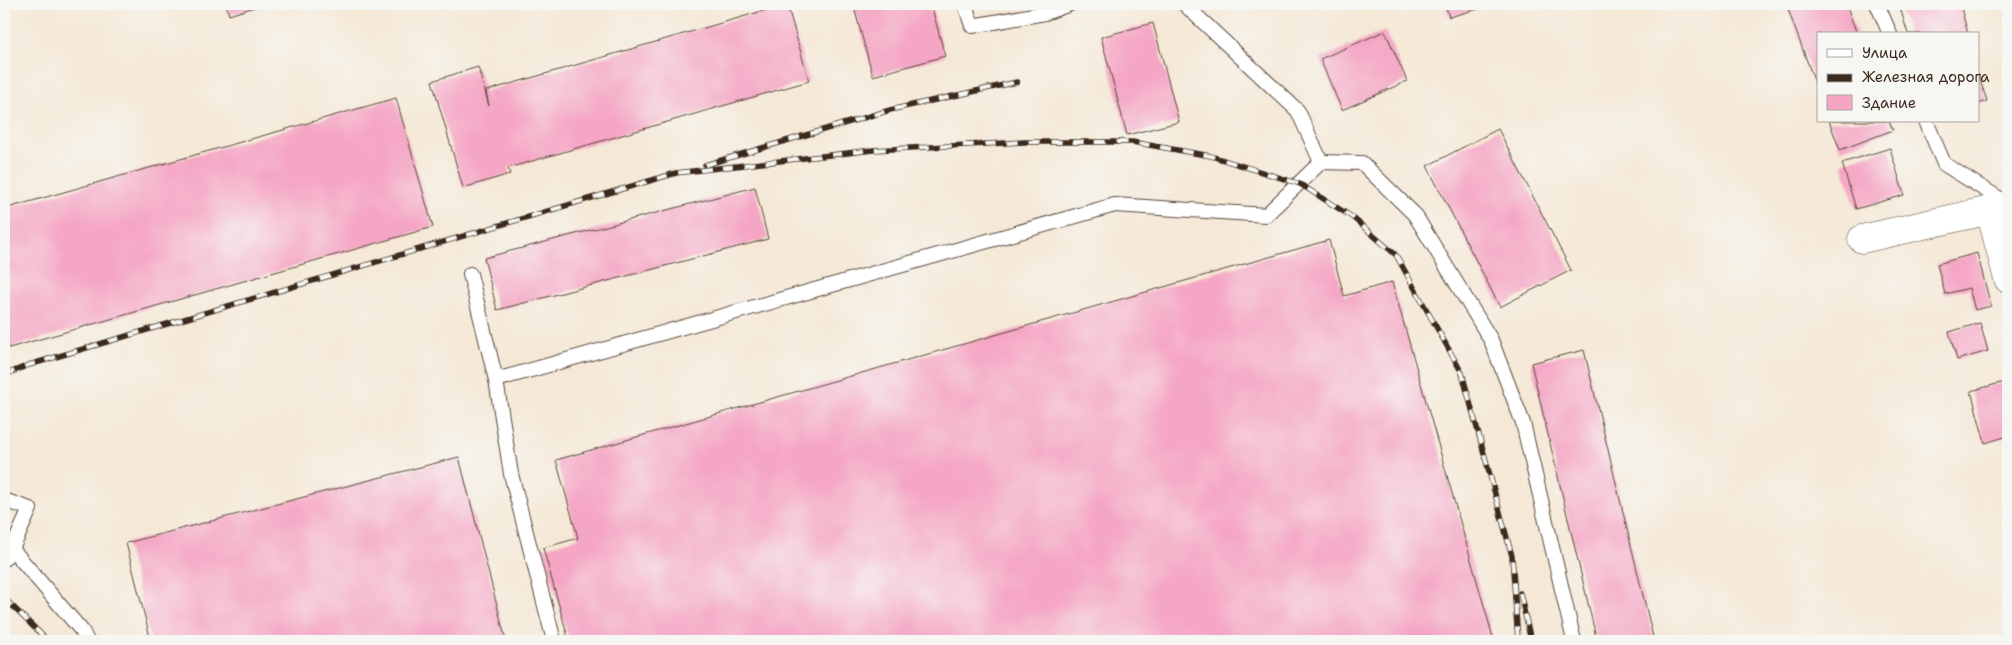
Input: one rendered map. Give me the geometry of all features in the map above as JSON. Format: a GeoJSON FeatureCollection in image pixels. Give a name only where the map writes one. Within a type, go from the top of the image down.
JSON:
{"type":"FeatureCollection","features":[{"type":"Feature","properties":{"kind":"street"},"geometry":{"type":"LineString","coordinates":[[1862,239],[2002,207],[2008,279]]}},
{"type":"Feature","properties":{"kind":"lane"},"geometry":{"type":"LineString","coordinates":[[965,4],[972,26],[1045,13],[1070,4]]}},
{"type":"Feature","properties":{"kind":"lane"},"geometry":{"type":"LineString","coordinates":[[1184,4],[1298,111],[1321,162]]}},
{"type":"Feature","properties":{"kind":"lane"},"geometry":{"type":"LineString","coordinates":[[1877,4],[1889,32]]}},
{"type":"Feature","properties":{"kind":"lane"},"geometry":{"type":"LineString","coordinates":[[1926,122],[1944,164],[2002,207]]}},
{"type":"Feature","properties":{"kind":"lane"},"geometry":{"type":"LineString","coordinates":[[496,380],[1115,205],[1266,215],[1321,162],[1362,163],[1415,215],[1491,340],[1523,423],[1574,641]]}},
{"type":"Feature","properties":{"kind":"lane"},"geometry":{"type":"LineString","coordinates":[[470,274],[496,380],[511,474],[554,641]]}},
{"type":"Feature","properties":{"kind":"lane"},"geometry":{"type":"LineString","coordinates":[[4,500],[30,509],[8,554],[82,631],[87,641]]}},
{"type":"Feature","properties":{"kind":"building"},"geometry":{"type":"Polygon","coordinates":[[[226,4],[264,4],[229,15],[226,4]]]}},
{"type":"Feature","properties":{"kind":"building"},"geometry":{"type":"Polygon","coordinates":[[[787,4],[809,81],[508,168],[510,174],[463,188],[432,81],[478,67],[489,106],[486,91],[787,4]]]}},
{"type":"Feature","properties":{"kind":"building"},"geometry":{"type":"Polygon","coordinates":[[[853,4],[931,4],[945,56],[873,76],[853,4]]]}},
{"type":"Feature","properties":{"kind":"building"},"geometry":{"type":"Polygon","coordinates":[[[1445,4],[1496,4],[1449,17],[1445,4]]]}},
{"type":"Feature","properties":{"kind":"building"},"geometry":{"type":"Polygon","coordinates":[[[1786,4],[1846,4],[1856,32],[1817,32],[1817,88],[1786,4]]]}},
{"type":"Feature","properties":{"kind":"building"},"geometry":{"type":"Polygon","coordinates":[[[1899,4],[1960,4],[1967,32],[1907,32],[1899,4]]]}},
{"type":"Feature","properties":{"kind":"building"},"geometry":{"type":"Polygon","coordinates":[[[1153,23],[1179,122],[1127,135],[1101,37],[1153,23]]]}},
{"type":"Feature","properties":{"kind":"building"},"geometry":{"type":"Polygon","coordinates":[[[1385,31],[1407,81],[1342,110],[1320,59],[1385,31]]]}},
{"type":"Feature","properties":{"kind":"building"},"geometry":{"type":"Polygon","coordinates":[[[1980,80],[1987,101],[1980,103],[1980,80]]]}},
{"type":"Feature","properties":{"kind":"building"},"geometry":{"type":"Polygon","coordinates":[[[396,98],[433,227],[9,348],[4,329],[4,209],[396,98]]]}},
{"type":"Feature","properties":{"kind":"building"},"geometry":{"type":"Polygon","coordinates":[[[1829,122],[1889,122],[1893,130],[1840,150],[1829,122]]]}},
{"type":"Feature","properties":{"kind":"building"},"geometry":{"type":"Polygon","coordinates":[[[1498,129],[1571,270],[1500,307],[1427,166],[1498,129]]]}},
{"type":"Feature","properties":{"kind":"building"},"geometry":{"type":"Polygon","coordinates":[[[1890,148],[1904,195],[1856,209],[1842,163],[1890,148]]]}},
{"type":"Feature","properties":{"kind":"building"},"geometry":{"type":"Polygon","coordinates":[[[755,187],[768,239],[497,310],[484,258],[755,187]]]}},
{"type":"Feature","properties":{"kind":"building"},"geometry":{"type":"Polygon","coordinates":[[[1329,240],[1344,296],[1392,282],[1494,641],[569,641],[543,548],[578,538],[556,460],[1329,240]]]}},
{"type":"Feature","properties":{"kind":"building"},"geometry":{"type":"Polygon","coordinates":[[[1977,253],[1991,306],[1975,310],[1969,288],[1945,294],[1937,264],[1977,253]]]}},
{"type":"Feature","properties":{"kind":"building"},"geometry":{"type":"Polygon","coordinates":[[[1980,323],[1988,351],[1957,360],[1949,332],[1980,323]]]}},
{"type":"Feature","properties":{"kind":"building"},"geometry":{"type":"Polygon","coordinates":[[[1584,350],[1654,641],[1597,641],[1531,363],[1584,350]]]}},
{"type":"Feature","properties":{"kind":"building"},"geometry":{"type":"Polygon","coordinates":[[[2008,381],[2008,436],[1985,443],[1971,391],[2008,381]]]}},
{"type":"Feature","properties":{"kind":"building"},"geometry":{"type":"Polygon","coordinates":[[[459,457],[506,641],[151,641],[126,543],[459,457]]]}},
{"type":"Feature","properties":{"kind":"railway"},"geometry":{"type":"LineString","coordinates":[[705,165],[890,110],[1017,82]]}},
{"type":"Feature","properties":{"kind":"railway"},"geometry":{"type":"LineString","coordinates":[[4,375],[29,365],[676,173],[873,150],[1024,142],[1132,142],[1211,156],[1300,184],[1352,217],[1396,255],[1462,373],[1512,556],[1518,641]]}},
{"type":"Feature","properties":{"kind":"railway"},"geometry":{"type":"LineString","coordinates":[[1520,593],[1531,641]]}},
{"type":"Feature","properties":{"kind":"railway"},"geometry":{"type":"LineString","coordinates":[[4,598],[48,641]]}}]}
